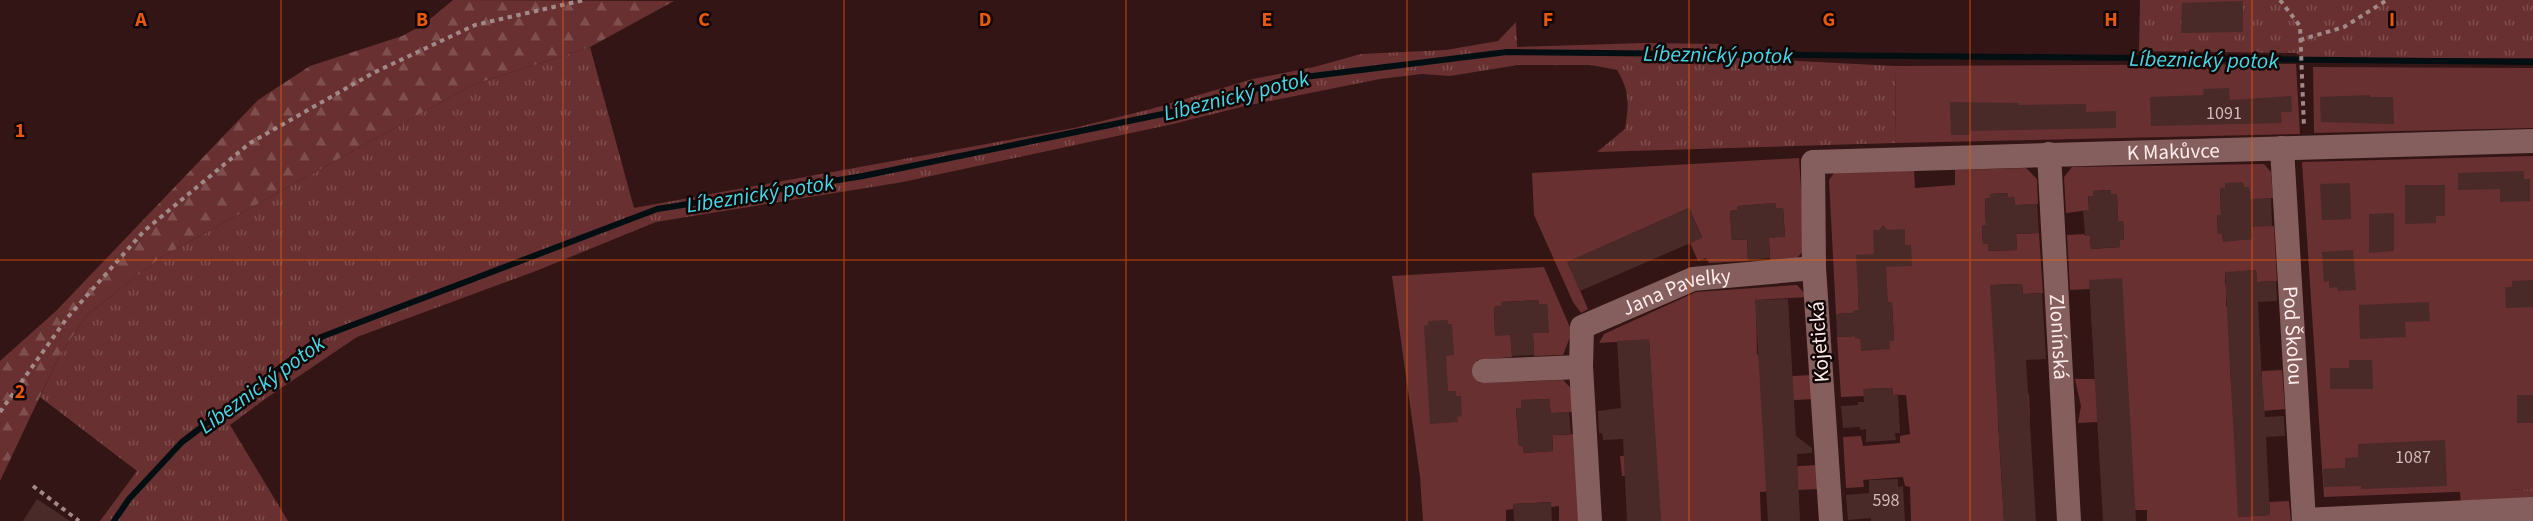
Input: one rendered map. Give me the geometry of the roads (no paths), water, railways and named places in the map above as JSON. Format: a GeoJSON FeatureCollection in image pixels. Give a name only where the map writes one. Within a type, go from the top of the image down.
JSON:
{"type":"FeatureCollection","features":[{"type":"Feature","properties":{"kind":"street","name":"K Makůvce"},"geometry":{"type":"LineString","coordinates":[[1813,162],[2533,141]]}},
{"type":"Feature","properties":{"kind":"street","name":"Pod Školou"},"geometry":{"type":"LineString","coordinates":[[2293,148],[2304,520]]}},
{"type":"Feature","properties":{"kind":"street","name":"Zlonínská"},"geometry":{"type":"LineString","coordinates":[[2049,154],[2069,521]]}},
{"type":"Feature","properties":{"kind":"street","name":"Kojetická"},"geometry":{"type":"LineString","coordinates":[[1813,162],[1814,268],[1831,521]]}},
{"type":"Feature","properties":{"kind":"street","name":"Jana Pavelky"},"geometry":{"type":"LineString","coordinates":[[1590,521],[1581,367],[1582,327],[1693,279],[1814,268]]}},
{"type":"Feature","properties":{"kind":"street"},"geometry":{"type":"LineString","coordinates":[[1484,371],[1581,367]]}},
{"type":"Feature","properties":{"kind":"street"},"geometry":{"type":"LineString","coordinates":[[2304,520],[2533,509]]}},
{"type":"Feature","properties":{"kind":"waterway","name":"Líbeznický potok"},"geometry":{"type":"LineString","coordinates":[[114,521],[129,499],[182,442],[321,337],[657,209],[863,176],[1187,109],[1288,79],[1507,52],[2533,62]]}}]}
